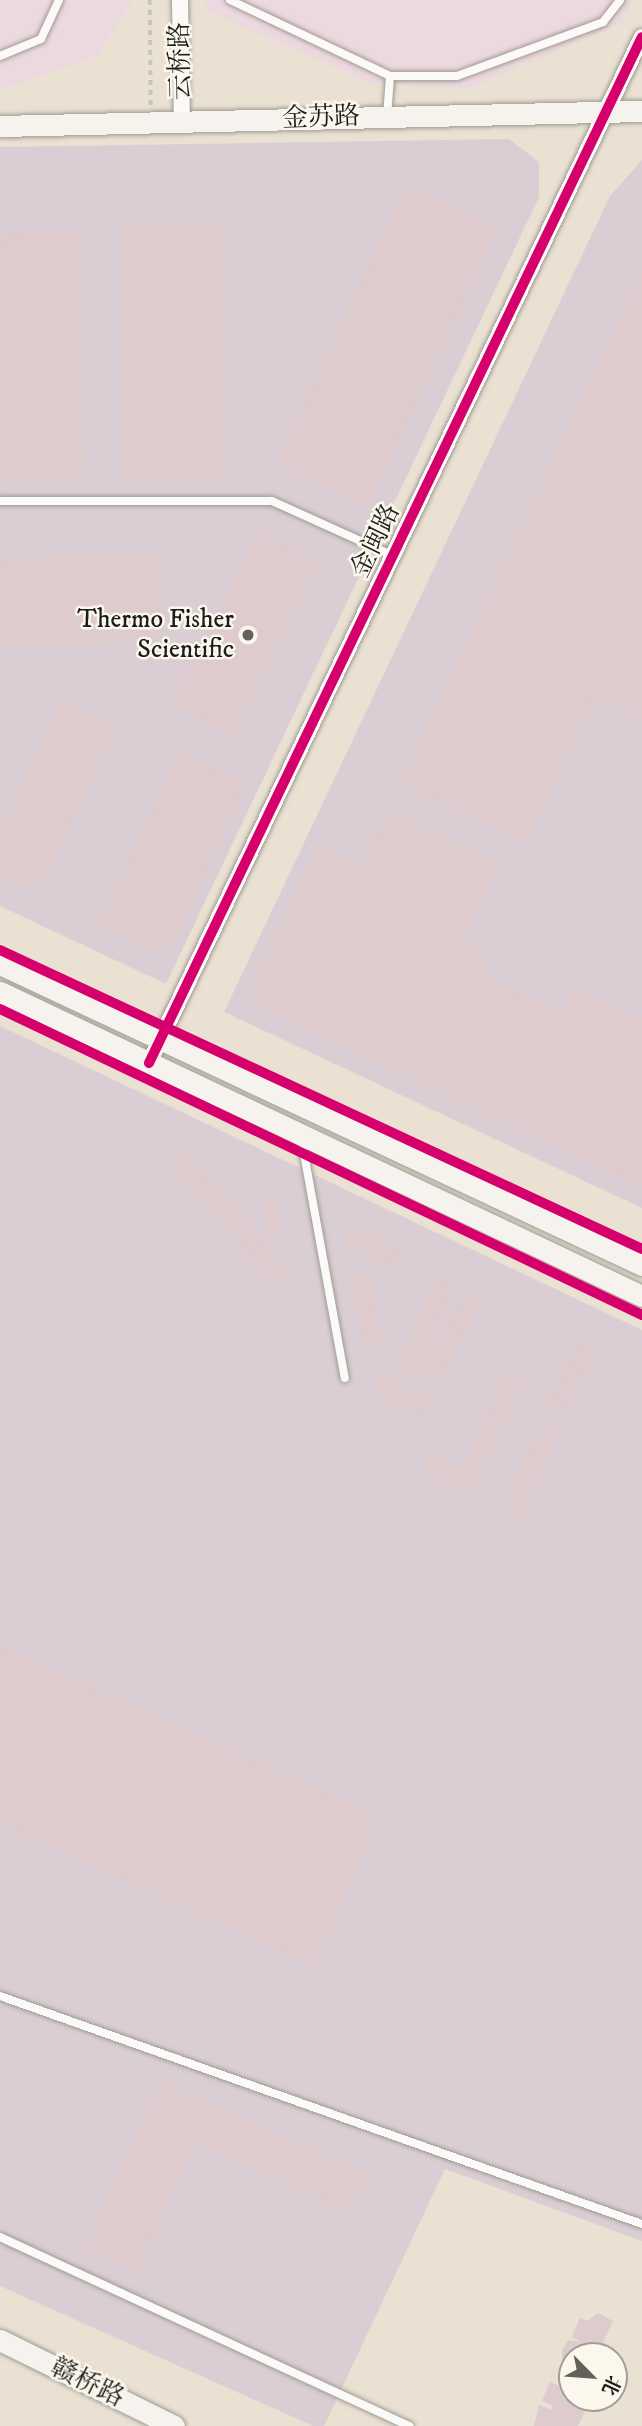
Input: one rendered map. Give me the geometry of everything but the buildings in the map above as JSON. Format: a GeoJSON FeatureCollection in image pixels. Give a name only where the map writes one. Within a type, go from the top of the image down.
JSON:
{"type":"FeatureCollection","features":[{"type":"Feature","properties":{"kind":"street","name":"云桥路"},"geometry":{"type":"LineString","coordinates":[[180,0],[182,122]]}},
{"type":"Feature","properties":{"kind":"street","name":"金闽路"},"geometry":{"type":"LineString","coordinates":[[149,1063],[642,37]]}},
{"type":"Feature","properties":{"kind":"street","name":"金苏路"},"geometry":{"type":"LineString","coordinates":[[0,126],[642,111]]}},
{"type":"Feature","properties":{"kind":"street"},"geometry":{"type":"LineString","coordinates":[[0,964],[642,1265]]}},
{"type":"Feature","properties":{"kind":"street"},"geometry":{"type":"LineString","coordinates":[[0,992],[642,1296]]}},
{"type":"Feature","properties":{"kind":"street","name":"赣桥路"},"geometry":{"type":"LineString","coordinates":[[0,2340],[174,2426]]}},
{"type":"Feature","properties":{"kind":"lane"},"geometry":{"type":"LineString","coordinates":[[0,55],[41,39],[59,0]]}},
{"type":"Feature","properties":{"kind":"lane"},"geometry":{"type":"LineString","coordinates":[[230,0],[390,76],[457,76],[603,22],[620,0]]}},
{"type":"Feature","properties":{"kind":"lane"},"geometry":{"type":"LineString","coordinates":[[387,117],[390,76]]}},
{"type":"Feature","properties":{"kind":"lane"},"geometry":{"type":"LineString","coordinates":[[0,501],[272,501],[394,556]]}},
{"type":"Feature","properties":{"kind":"lane"},"geometry":{"type":"LineString","coordinates":[[301,1134],[345,1378]]}},
{"type":"Feature","properties":{"kind":"lane"},"geometry":{"type":"LineString","coordinates":[[0,1996],[642,2224]]}},
{"type":"Feature","properties":{"kind":"lane"},"geometry":{"type":"LineString","coordinates":[[0,2237],[409,2426]]}},
{"type":"Feature","properties":{"kind":"path"},"geometry":{"type":"LineString","coordinates":[[150,0],[151,123]]}},
{"type":"Feature","properties":{"kind":"shaded area"},"geometry":{"type":"Polygon","coordinates":[[[0,0],[133,0],[98,55],[0,90],[0,0]]]}},
{"type":"Feature","properties":{"kind":"shaded area"},"geometry":{"type":"Polygon","coordinates":[[[207,0],[633,0],[622,23],[467,89],[369,83],[206,10],[207,0]]]}},
{"type":"Feature","properties":{"kind":"shaded area"},"geometry":{"type":"Polygon","coordinates":[[[509,139],[539,162],[539,197],[166,984],[0,906],[0,147],[509,139]]]}},
{"type":"Feature","properties":{"kind":"shaded area"},"geometry":{"type":"Polygon","coordinates":[[[642,160],[642,1208],[224,1012],[610,196],[642,160]]]}},
{"type":"Feature","properties":{"kind":"shaded area"},"geometry":{"type":"Polygon","coordinates":[[[0,1026],[642,1330],[642,2241],[445,2169],[324,2426],[313,2426],[0,2286],[0,1026]]]}},
{"type":"Feature","properties":{"kind":"cycle path"},"geometry":{"type":"LineString","coordinates":[[149,1063],[642,37]]}},
{"type":"Feature","properties":{"kind":"cycle path"},"geometry":{"type":"LineString","coordinates":[[0,950],[642,1249]]}},
{"type":"Feature","properties":{"kind":"cycle path"},"geometry":{"type":"LineString","coordinates":[[0,1009],[642,1315]]}},
{"type":"Feature","properties":{"kind":"place","name":"Thermo Fisher Scientific"},"geometry":{"type":"Point","coordinates":[248,635]}}]}
